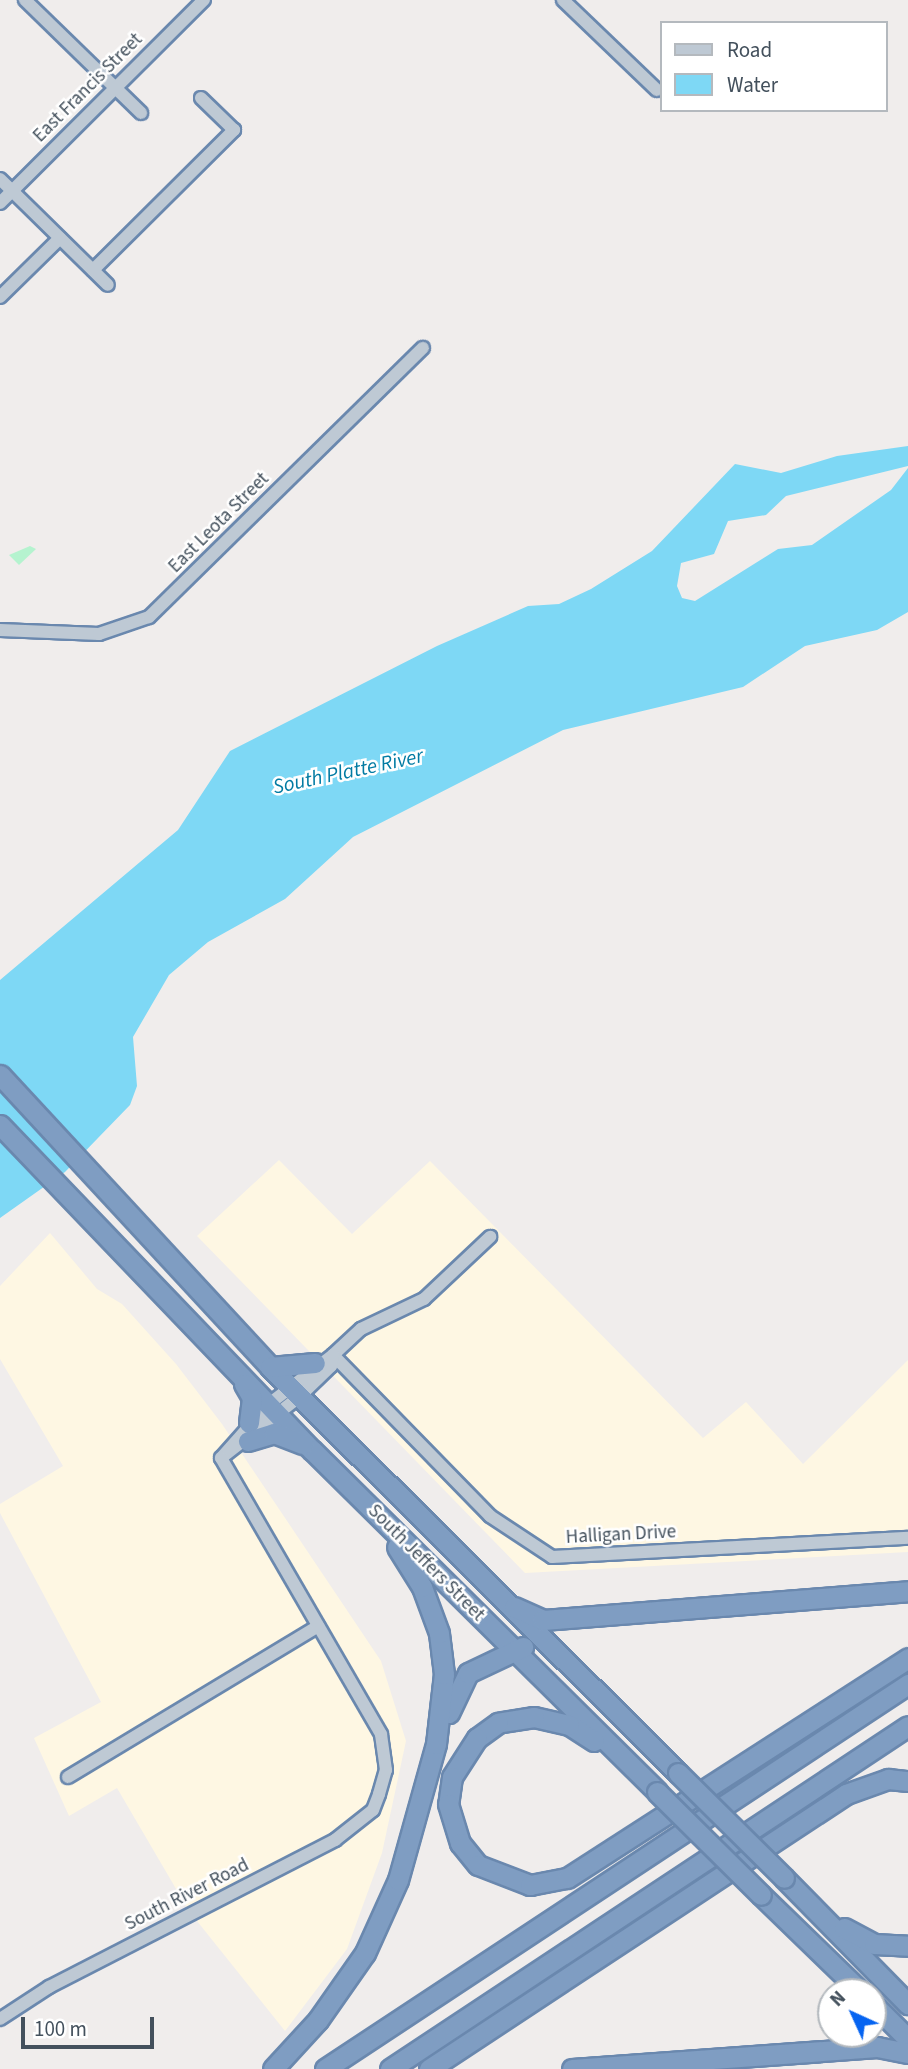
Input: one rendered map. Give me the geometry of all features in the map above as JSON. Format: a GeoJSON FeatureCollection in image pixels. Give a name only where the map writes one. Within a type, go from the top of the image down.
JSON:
{"type":"FeatureCollection","features":[{"type":"Feature","properties":{"kind":"highway","name":"South Jeffers Street"},"geometry":{"type":"LineString","coordinates":[[0,1075],[294,1392],[487,1588],[678,1773],[908,2004]]}},
{"type":"Feature","properties":{"kind":"highway","name":"South Jeffers Street"},"geometry":{"type":"LineString","coordinates":[[0,1125],[312,1450],[847,1978]]}},
{"type":"Feature","properties":{"kind":"highway"},"geometry":{"type":"LineString","coordinates":[[270,1367],[324,1359]]}},
{"type":"Feature","properties":{"kind":"highway"},"geometry":{"type":"LineString","coordinates":[[234,1368],[252,1398],[248,1432],[274,1433],[312,1450]]}},
{"type":"Feature","properties":{"kind":"highway"},"geometry":{"type":"LineString","coordinates":[[369,1506],[422,1587],[442,1653],[441,1717],[414,1824]]}},
{"type":"Feature","properties":{"kind":"highway"},"geometry":{"type":"LineString","coordinates":[[487,1588],[543,1619],[908,1591]]}},
{"type":"Feature","properties":{"kind":"highway"},"geometry":{"type":"LineString","coordinates":[[273,2069],[318,2020],[365,1953],[414,1824],[459,1686],[481,1663],[513,1649],[535,1649],[617,1714]]}},
{"type":"Feature","properties":{"kind":"highway"},"geometry":{"type":"LineString","coordinates":[[657,1792],[569,1725],[520,1717],[498,1723],[467,1749],[452,1777],[448,1804],[460,1843],[490,1874],[530,1885],[566,1878],[908,1658]]}},
{"type":"Feature","properties":{"kind":"highway"},"geometry":{"type":"LineString","coordinates":[[325,2069],[908,1684]]}},
{"type":"Feature","properties":{"kind":"highway"},"geometry":{"type":"LineString","coordinates":[[390,2069],[908,1726]]}},
{"type":"Feature","properties":{"kind":"highway"},"geometry":{"type":"LineString","coordinates":[[429,2069],[846,1794],[888,1779],[908,1781]]}},
{"type":"Feature","properties":{"kind":"highway"},"geometry":{"type":"LineString","coordinates":[[784,1878],[857,1937],[908,1946]]}},
{"type":"Feature","properties":{"kind":"highway"},"geometry":{"type":"LineString","coordinates":[[832,1962],[851,1978]]}},
{"type":"Feature","properties":{"kind":"highway"},"geometry":{"type":"LineString","coordinates":[[887,2008],[908,2025]]}},
{"type":"Feature","properties":{"kind":"highway"},"geometry":{"type":"LineString","coordinates":[[887,2018],[908,2039]]}},
{"type":"Feature","properties":{"kind":"highway"},"geometry":{"type":"LineString","coordinates":[[572,2069],[877,2047],[908,2053]]}},
{"type":"Feature","properties":{"kind":"street"},"geometry":{"type":"LineString","coordinates":[[24,0],[141,113]]}},
{"type":"Feature","properties":{"kind":"street","name":"East Francis Street"},"geometry":{"type":"LineString","coordinates":[[0,203],[204,0]]}},
{"type":"Feature","properties":{"kind":"street"},"geometry":{"type":"LineString","coordinates":[[564,0],[657,90]]}},
{"type":"Feature","properties":{"kind":"street"},"geometry":{"type":"LineString","coordinates":[[93,270],[234,130],[201,98]]}},
{"type":"Feature","properties":{"kind":"street"},"geometry":{"type":"LineString","coordinates":[[0,179],[108,285]]}},
{"type":"Feature","properties":{"kind":"street"},"geometry":{"type":"LineString","coordinates":[[0,296],[60,238]]}},
{"type":"Feature","properties":{"kind":"street","name":"East Leota Street"},"geometry":{"type":"LineString","coordinates":[[0,630],[99,634],[149,617],[423,348]]}},
{"type":"Feature","properties":{"kind":"street"},"geometry":{"type":"LineString","coordinates":[[294,1392],[324,1359],[361,1329],[424,1299],[490,1237]]}},
{"type":"Feature","properties":{"kind":"street"},"geometry":{"type":"LineString","coordinates":[[221,1458],[273,1409],[331,1366],[324,1359]]}},
{"type":"Feature","properties":{"kind":"street","name":"Halligan Drive"},"geometry":{"type":"LineString","coordinates":[[324,1359],[491,1516],[551,1557],[908,1538]]}},
{"type":"Feature","properties":{"kind":"street"},"geometry":{"type":"LineString","coordinates":[[221,1458],[273,1409]]}},
{"type":"Feature","properties":{"kind":"street"},"geometry":{"type":"LineString","coordinates":[[68,1777],[318,1626],[221,1458]]}},
{"type":"Feature","properties":{"kind":"street","name":"South River Road"},"geometry":{"type":"LineString","coordinates":[[0,2019],[49,1987],[335,1840],[373,1810],[386,1770],[382,1734],[318,1626]]}},
{"type":"Feature","properties":{"kind":"shaded area"},"geometry":{"type":"Polygon","coordinates":[[[279,1160],[352,1234],[430,1161],[703,1438],[746,1402],[803,1464],[908,1360],[908,1552],[525,1573],[197,1236],[279,1160]]]}},
{"type":"Feature","properties":{"kind":"shaded area"},"geometry":{"type":"Polygon","coordinates":[[[50,1233],[97,1289],[122,1304],[176,1364],[222,1424],[381,1661],[406,1741],[382,1853],[347,1949],[285,2031],[189,1911],[117,1788],[69,1816],[34,1738],[101,1702],[0,1513],[0,1504],[63,1466],[0,1359],[0,1286],[50,1233]]]}},
{"type":"Feature","properties":{"kind":"green space"},"geometry":{"type":"Polygon","coordinates":[[[30,546],[36,549],[19,565],[9,555],[30,546]]]}},
{"type":"Feature","properties":{"kind":"water","name":"South Platte River"},"geometry":{"type":"Polygon","coordinates":[[[908,446],[908,466],[786,496],[766,515],[728,521],[714,554],[681,563],[677,586],[682,598],[695,601],[778,549],[812,545],[891,490],[908,468],[908,612],[877,630],[805,646],[743,687],[563,730],[353,837],[285,899],[208,942],[169,975],[133,1037],[137,1086],[130,1105],[65,1172],[0,1218],[0,980],[178,830],[230,751],[437,646],[528,606],[559,604],[591,589],[652,551],[735,464],[781,473],[837,456],[908,446]]]}}]}
